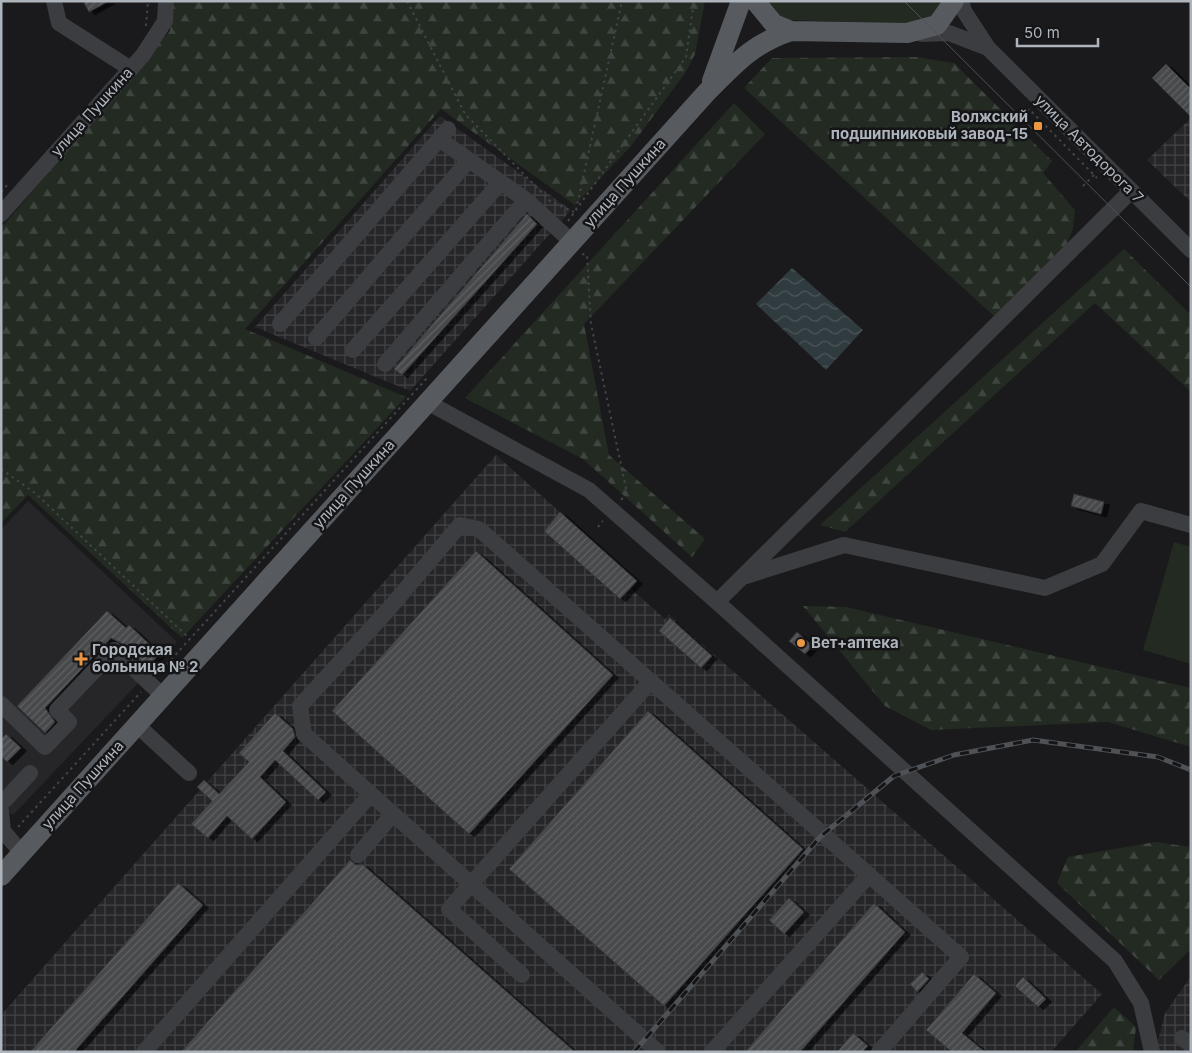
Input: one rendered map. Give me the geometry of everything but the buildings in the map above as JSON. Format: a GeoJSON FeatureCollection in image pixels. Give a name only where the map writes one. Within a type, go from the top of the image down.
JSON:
{"type":"FeatureCollection","features":[{"type":"Feature","properties":{"kind":"main road","name":"улица Пушкина"},"geometry":{"type":"LineString","coordinates":[[707,92],[722,57],[741,1]]}},
{"type":"Feature","properties":{"kind":"main road","name":"улица Пушкина"},"geometry":{"type":"LineString","coordinates":[[755,1],[761,11],[774,24],[791,32]]}},
{"type":"Feature","properties":{"kind":"main road","name":"улица Пушкина"},"geometry":{"type":"LineString","coordinates":[[1,876],[137,725],[156,689],[427,402],[566,240],[707,92],[753,48],[770,38],[791,32],[907,33],[937,25],[954,1]]}},
{"type":"Feature","properties":{"kind":"street"},"geometry":{"type":"LineString","coordinates":[[54,1],[60,23],[131,69]]}},
{"type":"Feature","properties":{"kind":"street","name":"улица Пушкина"},"geometry":{"type":"LineString","coordinates":[[1,214],[143,55],[165,21],[166,1]]}},
{"type":"Feature","properties":{"kind":"street","name":"улица Автодорога 7"},"geometry":{"type":"LineString","coordinates":[[962,1],[964,11],[988,48],[1191,250]]}},
{"type":"Feature","properties":{"kind":"street","name":"улица Автодорога 7"},"geometry":{"type":"LineString","coordinates":[[907,33],[949,33],[988,48]]}},
{"type":"Feature","properties":{"kind":"street"},"geometry":{"type":"LineString","coordinates":[[280,324],[444,134],[469,160],[526,200],[566,240]]}},
{"type":"Feature","properties":{"kind":"street"},"geometry":{"type":"LineString","coordinates":[[316,338],[469,160]]}},
{"type":"Feature","properties":{"kind":"street"},"geometry":{"type":"LineString","coordinates":[[353,350],[500,183]]}},
{"type":"Feature","properties":{"kind":"street"},"geometry":{"type":"LineString","coordinates":[[718,602],[1131,191]]}},
{"type":"Feature","properties":{"kind":"street"},"geometry":{"type":"LineString","coordinates":[[385,364],[526,200]]}},
{"type":"Feature","properties":{"kind":"street"},"geometry":{"type":"LineString","coordinates":[[427,402],[589,490],[718,602],[1114,961],[1141,1003],[1152,1052]]}},
{"type":"Feature","properties":{"kind":"street"},"geometry":{"type":"LineString","coordinates":[[744,577],[844,545],[1045,588],[1102,564],[1141,511],[1191,525]]}},
{"type":"Feature","properties":{"kind":"street"},"geometry":{"type":"LineString","coordinates":[[658,1052],[304,734],[300,706],[387,611],[460,525],[479,529],[961,958],[879,1052]]}},
{"type":"Feature","properties":{"kind":"street"},"geometry":{"type":"LineString","coordinates":[[4,712],[45,747],[69,722],[57,710],[114,650],[156,689]]}},
{"type":"Feature","properties":{"kind":"street"},"geometry":{"type":"LineString","coordinates":[[522,975],[449,909],[651,681]]}},
{"type":"Feature","properties":{"kind":"street"},"geometry":{"type":"LineString","coordinates":[[137,725],[189,773]]}},
{"type":"Feature","properties":{"kind":"street"},"geometry":{"type":"LineString","coordinates":[[22,853],[4,834],[5,796],[30,773]]}},
{"type":"Feature","properties":{"kind":"street"},"geometry":{"type":"LineString","coordinates":[[144,1052],[370,794]]}},
{"type":"Feature","properties":{"kind":"street"},"geometry":{"type":"LineString","coordinates":[[358,855],[393,814]]}},
{"type":"Feature","properties":{"kind":"street"},"geometry":{"type":"LineString","coordinates":[[712,1052],[868,875]]}},
{"type":"Feature","properties":{"kind":"path"},"geometry":{"type":"LineString","coordinates":[[145,30],[148,1]]}},
{"type":"Feature","properties":{"kind":"path"},"geometry":{"type":"LineString","coordinates":[[407,1],[465,114],[550,201],[575,212]]}},
{"type":"Feature","properties":{"kind":"path"},"geometry":{"type":"LineString","coordinates":[[598,527],[627,493],[591,324],[588,255],[577,253],[566,240],[575,212],[622,1]]}},
{"type":"Feature","properties":{"kind":"path"},"geometry":{"type":"LineString","coordinates":[[575,212],[686,57],[694,1]]}},
{"type":"Feature","properties":{"kind":"path"},"geometry":{"type":"LineString","coordinates":[[1018,120],[1029,109],[1097,178]]}},
{"type":"Feature","properties":{"kind":"path"},"geometry":{"type":"LineString","coordinates":[[1083,186],[1094,175]]}},
{"type":"Feature","properties":{"kind":"path"},"geometry":{"type":"LineString","coordinates":[[1,192],[14,177]]}},
{"type":"Feature","properties":{"kind":"path"},"geometry":{"type":"LineString","coordinates":[[4,834],[156,689],[190,639],[430,375]]}},
{"type":"Feature","properties":{"kind":"path"},"geometry":{"type":"LineString","coordinates":[[1,469],[35,493],[190,639]]}},
{"type":"Feature","properties":{"kind":"shaded area"},"geometry":{"type":"Polygon","coordinates":[[[440,116],[571,210],[410,391],[255,327],[440,116]]]}},
{"type":"Feature","properties":{"kind":"shaded area"},"geometry":{"type":"Polygon","coordinates":[[[1191,118],[1191,202],[1147,160],[1191,118]]]}},
{"type":"Feature","properties":{"kind":"shaded area"},"geometry":{"type":"Polygon","coordinates":[[[496,455],[637,581],[631,589],[665,619],[669,615],[1102,994],[1051,1052],[1,1052],[1,1015],[496,455]]]}},
{"type":"Feature","properties":{"kind":"shaded area","name":"Городская больница № 2"},"geometry":{"type":"Polygon","coordinates":[[[28,501],[177,642],[13,815],[1,804],[1,530],[28,501]]]}},
{"type":"Feature","properties":{"kind":"shaded area"},"geometry":{"type":"Polygon","coordinates":[[[1191,976],[1191,1052],[1155,1052],[1165,1013],[1191,976]]]}},
{"type":"Feature","properties":{"kind":"green space"},"geometry":{"type":"Polygon","coordinates":[[[172,1],[705,1],[695,54],[686,72],[631,146],[575,205],[441,109],[245,329],[406,397],[182,638],[28,495],[1,523],[1,228],[170,31],[172,1]]]}},
{"type":"Feature","properties":{"kind":"green space"},"geometry":{"type":"Polygon","coordinates":[[[766,1],[944,1],[935,15],[915,24],[789,20],[778,16],[766,1]]]}},
{"type":"Feature","properties":{"kind":"green space"},"geometry":{"type":"Polygon","coordinates":[[[917,57],[954,63],[1052,161],[1043,173],[1075,210],[1073,229],[1066,246],[995,317],[744,88],[772,58],[917,57]]]}},
{"type":"Feature","properties":{"kind":"green space"},"geometry":{"type":"Polygon","coordinates":[[[734,103],[765,134],[584,324],[609,455],[705,539],[692,557],[583,459],[465,398],[734,103]]]}},
{"type":"Feature","properties":{"kind":"green space"},"geometry":{"type":"Polygon","coordinates":[[[1124,249],[1191,315],[1191,392],[1095,303],[845,532],[820,525],[1124,249]]]}},
{"type":"Feature","properties":{"kind":"green space"},"geometry":{"type":"Polygon","coordinates":[[[1174,542],[1191,547],[1191,664],[1143,650],[1174,542]]]}},
{"type":"Feature","properties":{"kind":"green space"},"geometry":{"type":"Polygon","coordinates":[[[803,606],[846,607],[1191,688],[1191,747],[1108,722],[931,730],[885,706],[803,606]]]}},
{"type":"Feature","properties":{"kind":"green space"},"geometry":{"type":"Polygon","coordinates":[[[1155,842],[1191,847],[1191,949],[1159,980],[1057,883],[1068,857],[1155,842]]]}},
{"type":"Feature","properties":{"kind":"green space"},"geometry":{"type":"Polygon","coordinates":[[[1114,1007],[1136,1027],[1133,1052],[1075,1052],[1114,1007]]]}},
{"type":"Feature","properties":{"kind":"water"},"geometry":{"type":"Polygon","coordinates":[[[792,268],[863,330],[826,370],[756,304],[792,268]]]}},
{"type":"Feature","properties":{"kind":"tram line"},"geometry":{"type":"LineString","coordinates":[[904,1],[1191,287]]}},
{"type":"Feature","properties":{"kind":"railway"},"geometry":{"type":"LineString","coordinates":[[634,1052],[820,837],[894,776],[954,755],[1033,740],[1158,757],[1191,770]]}},
{"type":"Feature","properties":{"kind":"place","name":"Волжский подшипниковый завод-15"},"geometry":{"type":"Point","coordinates":[1038,126]}},
{"type":"Feature","properties":{"kind":"place","name":"Вет+аптека"},"geometry":{"type":"Point","coordinates":[801,643]}},
{"type":"Feature","properties":{"kind":"place","name":"Городская больница № 2"},"geometry":{"type":"Point","coordinates":[81,659]}}]}
